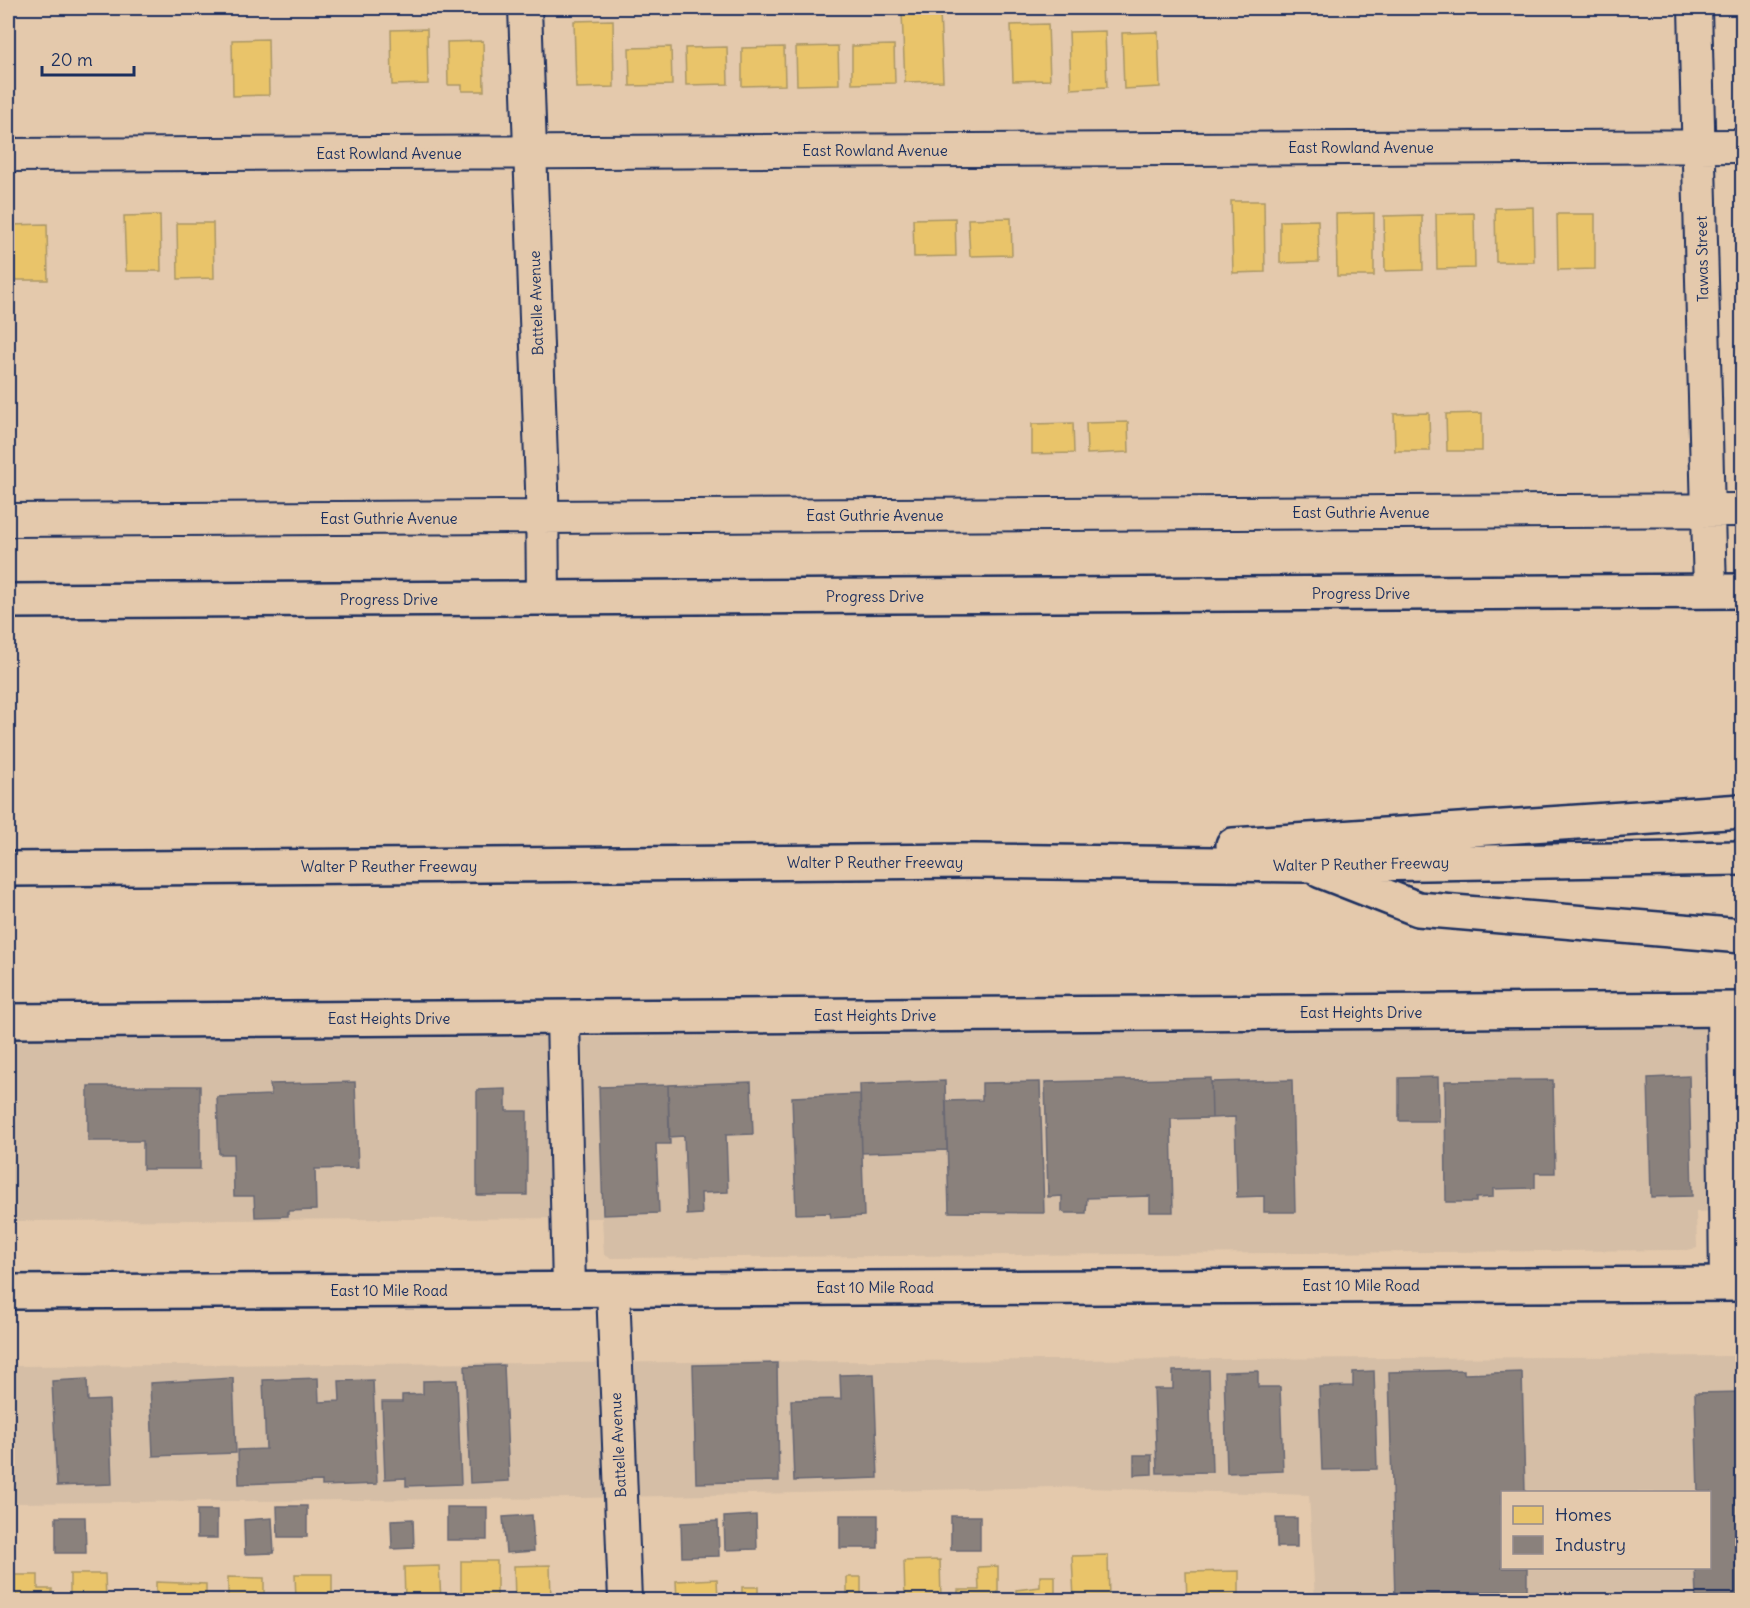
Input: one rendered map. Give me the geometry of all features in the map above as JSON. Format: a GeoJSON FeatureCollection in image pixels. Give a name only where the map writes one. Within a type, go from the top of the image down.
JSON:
{"type":"FeatureCollection","features":[{"type":"Feature","properties":{"kind":"main road","name":"Progress Drive"},"geometry":{"type":"LineString","coordinates":[[8,601],[1743,591]]}},
{"type":"Feature","properties":{"kind":"main road"},"geometry":{"type":"LineString","coordinates":[[974,861],[1743,811]]}},
{"type":"Feature","properties":{"kind":"main road","name":"Walter P Reuther Freeway"},"geometry":{"type":"LineString","coordinates":[[8,869],[974,861],[1305,865],[1743,858]]}},
{"type":"Feature","properties":{"kind":"main road"},"geometry":{"type":"LineString","coordinates":[[1305,865],[1418,909],[1743,936]]}},
{"type":"Feature","properties":{"kind":"main road","name":"East Heights Drive"},"geometry":{"type":"LineString","coordinates":[[8,1021],[1733,1009]]}},
{"type":"Feature","properties":{"kind":"main road","name":"East 10 Mile Road"},"geometry":{"type":"LineString","coordinates":[[8,1292],[1734,1284]]}},
{"type":"Feature","properties":{"kind":"street","name":"Battelle Avenue"},"geometry":{"type":"LineString","coordinates":[[525,8],[543,518],[543,598]]}},
{"type":"Feature","properties":{"kind":"street","name":"Tawas Street"},"geometry":{"type":"LineString","coordinates":[[1695,8],[1710,591]]}},
{"type":"Feature","properties":{"kind":"street","name":"East Rowland Avenue"},"geometry":{"type":"LineString","coordinates":[[8,155],[1743,146]]}},
{"type":"Feature","properties":{"kind":"street","name":"East Guthrie Avenue"},"geometry":{"type":"LineString","coordinates":[[8,520],[1743,510]]}},
{"type":"Feature","properties":{"kind":"street"},"geometry":{"type":"LineString","coordinates":[[1733,1009],[1734,1284]]}},
{"type":"Feature","properties":{"kind":"street"},"geometry":{"type":"LineString","coordinates":[[563,1017],[569,1289]]}},
{"type":"Feature","properties":{"kind":"street","name":"Battelle Avenue"},"geometry":{"type":"LineString","coordinates":[[613,1289],[625,1600]]}},
{"type":"Feature","properties":{"kind":"shaded area"},"geometry":{"type":"Polygon","coordinates":[[[1742,1028],[1742,1210],[1696,1212],[1697,1248],[1687,1250],[611,1258],[604,1255],[602,1218],[8,1221],[8,1038],[609,1037],[1742,1028]]]}},
{"type":"Feature","properties":{"kind":"shaded area"},"geometry":{"type":"Polygon","coordinates":[[[1742,1356],[1742,1600],[1315,1600],[1309,1495],[1056,1487],[580,1498],[8,1503],[8,1366],[1742,1356]]]}},
{"type":"Feature","properties":{"kind":"building: Homes"},"geometry":{"type":"Polygon","coordinates":[[[940,12],[943,81],[905,82],[902,13],[940,12]]]}},
{"type":"Feature","properties":{"kind":"building: Homes"},"geometry":{"type":"Polygon","coordinates":[[[613,20],[614,87],[576,88],[574,21],[613,20]]]}},
{"type":"Feature","properties":{"kind":"building: Homes"},"geometry":{"type":"Polygon","coordinates":[[[1048,24],[1050,80],[1013,81],[1011,25],[1048,24]]]}},
{"type":"Feature","properties":{"kind":"building: Homes"},"geometry":{"type":"Polygon","coordinates":[[[427,29],[428,84],[392,85],[391,30],[427,29]]]}},
{"type":"Feature","properties":{"kind":"building: Homes"},"geometry":{"type":"Polygon","coordinates":[[[1105,31],[1107,87],[1071,89],[1069,32],[1105,31]]]}},
{"type":"Feature","properties":{"kind":"building: Homes"},"geometry":{"type":"Polygon","coordinates":[[[1158,32],[1160,87],[1124,89],[1122,33],[1158,32]]]}},
{"type":"Feature","properties":{"kind":"building: Homes"},"geometry":{"type":"Polygon","coordinates":[[[268,39],[269,95],[233,96],[232,40],[268,39]]]}},
{"type":"Feature","properties":{"kind":"building: Homes"},"geometry":{"type":"Polygon","coordinates":[[[483,41],[484,91],[462,91],[462,85],[448,85],[447,42],[483,41]]]}},
{"type":"Feature","properties":{"kind":"building: Homes"},"geometry":{"type":"Polygon","coordinates":[[[894,45],[895,83],[852,84],[852,46],[894,45]]]}},
{"type":"Feature","properties":{"kind":"building: Homes"},"geometry":{"type":"Polygon","coordinates":[[[838,46],[839,84],[797,85],[796,47],[838,46]]]}},
{"type":"Feature","properties":{"kind":"building: Homes"},"geometry":{"type":"Polygon","coordinates":[[[671,47],[672,85],[630,86],[629,48],[671,47]]]}},
{"type":"Feature","properties":{"kind":"building: Homes"},"geometry":{"type":"Polygon","coordinates":[[[727,47],[728,84],[686,85],[685,48],[727,47]]]}},
{"type":"Feature","properties":{"kind":"building: Homes"},"geometry":{"type":"Polygon","coordinates":[[[784,47],[785,85],[742,86],[742,48],[784,47]]]}},
{"type":"Feature","properties":{"kind":"building: Homes"},"geometry":{"type":"Polygon","coordinates":[[[1231,201],[1264,201],[1265,272],[1233,273],[1231,201]]]}},
{"type":"Feature","properties":{"kind":"building: Homes"},"geometry":{"type":"Polygon","coordinates":[[[1533,207],[1534,262],[1496,262],[1495,208],[1533,207]]]}},
{"type":"Feature","properties":{"kind":"building: Homes"},"geometry":{"type":"Polygon","coordinates":[[[1374,213],[1374,276],[1337,276],[1336,214],[1374,213]]]}},
{"type":"Feature","properties":{"kind":"building: Homes"},"geometry":{"type":"Polygon","coordinates":[[[1474,213],[1475,268],[1437,269],[1436,214],[1474,213]]]}},
{"type":"Feature","properties":{"kind":"building: Homes"},"geometry":{"type":"Polygon","coordinates":[[[1557,214],[1595,214],[1595,269],[1558,270],[1557,214]]]}},
{"type":"Feature","properties":{"kind":"building: Homes"},"geometry":{"type":"Polygon","coordinates":[[[160,215],[161,271],[126,271],[124,216],[160,215]]]}},
{"type":"Feature","properties":{"kind":"building: Homes"},"geometry":{"type":"Polygon","coordinates":[[[1422,215],[1423,270],[1385,271],[1384,216],[1422,215]]]}},
{"type":"Feature","properties":{"kind":"building: Homes"},"geometry":{"type":"Polygon","coordinates":[[[955,218],[956,256],[914,257],[913,219],[955,218]]]}},
{"type":"Feature","properties":{"kind":"building: Homes"},"geometry":{"type":"Polygon","coordinates":[[[1011,218],[1012,255],[970,256],[968,219],[1011,218]]]}},
{"type":"Feature","properties":{"kind":"building: Homes"},"geometry":{"type":"Polygon","coordinates":[[[1318,220],[1319,262],[1280,263],[1280,221],[1318,220]]]}},
{"type":"Feature","properties":{"kind":"building: Homes"},"geometry":{"type":"Polygon","coordinates":[[[177,223],[213,223],[214,278],[178,279],[177,223]]]}},
{"type":"Feature","properties":{"kind":"building: Homes"},"geometry":{"type":"Polygon","coordinates":[[[47,224],[48,280],[12,280],[11,225],[47,224]]]}},
{"type":"Feature","properties":{"kind":"building: Homes"},"geometry":{"type":"Polygon","coordinates":[[[1429,413],[1430,451],[1395,451],[1394,414],[1429,413]]]}},
{"type":"Feature","properties":{"kind":"building: Homes"},"geometry":{"type":"Polygon","coordinates":[[[1482,413],[1482,451],[1447,451],[1446,414],[1482,413]]]}},
{"type":"Feature","properties":{"kind":"building: Homes"},"geometry":{"type":"Polygon","coordinates":[[[1128,422],[1129,452],[1087,454],[1086,423],[1128,422]]]}},
{"type":"Feature","properties":{"kind":"building: Homes"},"geometry":{"type":"Polygon","coordinates":[[[1073,423],[1074,453],[1032,454],[1032,424],[1073,423]]]}},
{"type":"Feature","properties":{"kind":"building: Homes"},"geometry":{"type":"Polygon","coordinates":[[[1108,1555],[1109,1600],[1074,1600],[1072,1556],[1108,1555]]]}},
{"type":"Feature","properties":{"kind":"building: Homes"},"geometry":{"type":"Polygon","coordinates":[[[940,1560],[941,1600],[905,1600],[904,1561],[940,1560]]]}},
{"type":"Feature","properties":{"kind":"building: Homes"},"geometry":{"type":"Polygon","coordinates":[[[461,1561],[497,1561],[497,1600],[461,1600],[461,1561]]]}},
{"type":"Feature","properties":{"kind":"building: Homes"},"geometry":{"type":"Polygon","coordinates":[[[550,1565],[551,1600],[515,1600],[514,1566],[550,1565]]]}},
{"type":"Feature","properties":{"kind":"building: Homes"},"geometry":{"type":"Polygon","coordinates":[[[439,1566],[441,1600],[405,1600],[404,1567],[439,1566]]]}},
{"type":"Feature","properties":{"kind":"building: Homes"},"geometry":{"type":"Polygon","coordinates":[[[998,1566],[998,1600],[958,1600],[958,1590],[979,1590],[978,1567],[998,1566]]]}},
{"type":"Feature","properties":{"kind":"building: Homes"},"geometry":{"type":"Polygon","coordinates":[[[1239,1571],[1239,1600],[1187,1600],[1186,1572],[1239,1571]]]}},
{"type":"Feature","properties":{"kind":"building: Homes"},"geometry":{"type":"Polygon","coordinates":[[[70,1574],[105,1574],[106,1600],[70,1600],[70,1574]]]}},
{"type":"Feature","properties":{"kind":"building: Homes"},"geometry":{"type":"Polygon","coordinates":[[[295,1574],[332,1574],[332,1600],[296,1600],[295,1574]]]}},
{"type":"Feature","properties":{"kind":"building: Homes"},"geometry":{"type":"Polygon","coordinates":[[[15,1575],[38,1575],[38,1589],[52,1589],[52,1600],[15,1600],[15,1575]]]}},
{"type":"Feature","properties":{"kind":"building: Homes"},"geometry":{"type":"Polygon","coordinates":[[[1040,1576],[1055,1576],[1055,1600],[1016,1600],[1016,1590],[1040,1587],[1040,1576]]]}},
{"type":"Feature","properties":{"kind":"building: Homes"},"geometry":{"type":"Polygon","coordinates":[[[228,1577],[264,1578],[264,1600],[228,1600],[228,1577]]]}},
{"type":"Feature","properties":{"kind":"building: Homes"},"geometry":{"type":"Polygon","coordinates":[[[847,1577],[861,1577],[861,1596],[887,1596],[887,1600],[847,1600],[847,1577]]]}},
{"type":"Feature","properties":{"kind":"building: Homes"},"geometry":{"type":"Polygon","coordinates":[[[717,1579],[718,1600],[677,1600],[676,1581],[717,1579]]]}},
{"type":"Feature","properties":{"kind":"building: Homes"},"geometry":{"type":"Polygon","coordinates":[[[156,1582],[206,1584],[206,1600],[156,1600],[156,1582]]]}},
{"type":"Feature","properties":{"kind":"building: Homes"},"geometry":{"type":"Polygon","coordinates":[[[742,1587],[758,1587],[758,1596],[777,1596],[777,1600],[742,1600],[742,1587]]]}},
{"type":"Feature","properties":{"kind":"building: Industry"},"geometry":{"type":"Polygon","coordinates":[[[1689,1076],[1692,1196],[1651,1197],[1648,1078],[1689,1076]]]}},
{"type":"Feature","properties":{"kind":"building: Industry"},"geometry":{"type":"Polygon","coordinates":[[[1438,1077],[1439,1121],[1399,1121],[1399,1078],[1438,1077]]]}},
{"type":"Feature","properties":{"kind":"building: Industry"},"geometry":{"type":"Polygon","coordinates":[[[1211,1078],[1212,1118],[1171,1119],[1173,1212],[1150,1212],[1150,1196],[1087,1198],[1086,1213],[1065,1213],[1062,1211],[1062,1196],[1048,1197],[1045,1082],[1211,1078]]]}},
{"type":"Feature","properties":{"kind":"building: Industry"},"geometry":{"type":"Polygon","coordinates":[[[1292,1080],[1295,1212],[1264,1212],[1264,1196],[1237,1197],[1235,1117],[1212,1118],[1211,1082],[1292,1080]]]}},
{"type":"Feature","properties":{"kind":"building: Industry"},"geometry":{"type":"Polygon","coordinates":[[[1553,1080],[1555,1173],[1535,1173],[1535,1188],[1493,1189],[1493,1197],[1476,1198],[1476,1202],[1446,1202],[1445,1081],[1553,1080]]]}},
{"type":"Feature","properties":{"kind":"building: Industry"},"geometry":{"type":"Polygon","coordinates":[[[945,1081],[947,1150],[862,1153],[860,1084],[945,1081]]]}},
{"type":"Feature","properties":{"kind":"building: Industry"},"geometry":{"type":"Polygon","coordinates":[[[355,1082],[358,1168],[315,1169],[316,1210],[288,1211],[288,1216],[255,1217],[254,1196],[234,1196],[233,1154],[219,1154],[217,1097],[271,1095],[270,1084],[355,1082]]]}},
{"type":"Feature","properties":{"kind":"building: Industry"},"geometry":{"type":"Polygon","coordinates":[[[751,1082],[753,1134],[726,1135],[728,1192],[701,1193],[702,1214],[687,1215],[684,1136],[669,1137],[668,1085],[751,1082]]]}},
{"type":"Feature","properties":{"kind":"building: Industry"},"geometry":{"type":"Polygon","coordinates":[[[1040,1082],[1044,1213],[949,1212],[946,1101],[982,1100],[982,1083],[1040,1082]]]}},
{"type":"Feature","properties":{"kind":"building: Industry"},"geometry":{"type":"Polygon","coordinates":[[[668,1085],[670,1144],[656,1144],[659,1213],[603,1215],[599,1087],[668,1085]]]}},
{"type":"Feature","properties":{"kind":"building: Industry"},"geometry":{"type":"Polygon","coordinates":[[[88,1086],[200,1086],[200,1169],[143,1169],[143,1141],[88,1141],[88,1086]]]}},
{"type":"Feature","properties":{"kind":"building: Industry"},"geometry":{"type":"Polygon","coordinates":[[[506,1089],[506,1111],[527,1111],[527,1195],[477,1195],[477,1090],[506,1089]]]}},
{"type":"Feature","properties":{"kind":"building: Industry"},"geometry":{"type":"Polygon","coordinates":[[[860,1094],[864,1216],[831,1218],[830,1213],[796,1214],[792,1097],[860,1094]]]}},
{"type":"Feature","properties":{"kind":"building: Industry"},"geometry":{"type":"Polygon","coordinates":[[[777,1363],[779,1481],[696,1483],[693,1365],[777,1363]]]}},
{"type":"Feature","properties":{"kind":"building: Industry"},"geometry":{"type":"Polygon","coordinates":[[[504,1365],[509,1481],[470,1483],[465,1366],[504,1365]]]}},
{"type":"Feature","properties":{"kind":"building: Industry"},"geometry":{"type":"Polygon","coordinates":[[[1209,1370],[1212,1472],[1157,1473],[1154,1389],[1173,1389],[1173,1371],[1209,1370]]]}},
{"type":"Feature","properties":{"kind":"building: Industry"},"geometry":{"type":"Polygon","coordinates":[[[1464,1370],[1464,1374],[1522,1372],[1525,1491],[1501,1491],[1501,1569],[1527,1569],[1527,1591],[1472,1592],[1472,1600],[1395,1600],[1389,1372],[1464,1370]]]}},
{"type":"Feature","properties":{"kind":"building: Industry"},"geometry":{"type":"Polygon","coordinates":[[[1258,1371],[1258,1387],[1280,1387],[1283,1471],[1227,1473],[1224,1372],[1258,1371]]]}},
{"type":"Feature","properties":{"kind":"building: Industry"},"geometry":{"type":"Polygon","coordinates":[[[1374,1371],[1377,1469],[1322,1470],[1319,1387],[1353,1386],[1353,1372],[1374,1371]]]}},
{"type":"Feature","properties":{"kind":"building: Industry"},"geometry":{"type":"Polygon","coordinates":[[[874,1374],[878,1478],[794,1481],[791,1400],[841,1399],[840,1375],[874,1374]]]}},
{"type":"Feature","properties":{"kind":"building: Industry"},"geometry":{"type":"Polygon","coordinates":[[[233,1378],[236,1453],[153,1456],[150,1383],[233,1378]]]}},
{"type":"Feature","properties":{"kind":"building: Industry"},"geometry":{"type":"Polygon","coordinates":[[[318,1378],[319,1402],[340,1401],[339,1381],[373,1380],[377,1484],[322,1486],[322,1481],[239,1484],[238,1450],[266,1449],[263,1380],[318,1378]]]}},
{"type":"Feature","properties":{"kind":"building: Industry"},"geometry":{"type":"Polygon","coordinates":[[[87,1379],[88,1401],[109,1400],[112,1484],[57,1486],[52,1381],[87,1379]]]}},
{"type":"Feature","properties":{"kind":"building: Industry"},"geometry":{"type":"Polygon","coordinates":[[[457,1380],[461,1484],[406,1486],[406,1478],[385,1479],[382,1402],[402,1402],[402,1395],[423,1394],[423,1381],[457,1380]]]}},
{"type":"Feature","properties":{"kind":"building: Industry"},"geometry":{"type":"Polygon","coordinates":[[[1742,1392],[1742,1600],[1696,1600],[1695,1569],[1711,1569],[1711,1491],[1698,1491],[1695,1393],[1742,1392]]]}},
{"type":"Feature","properties":{"kind":"building: Industry"},"geometry":{"type":"Polygon","coordinates":[[[1134,1455],[1152,1455],[1152,1474],[1134,1475],[1134,1455]]]}},
{"type":"Feature","properties":{"kind":"building: Industry"},"geometry":{"type":"Polygon","coordinates":[[[277,1506],[307,1506],[307,1537],[278,1537],[277,1506]]]}},
{"type":"Feature","properties":{"kind":"building: Industry"},"geometry":{"type":"Polygon","coordinates":[[[447,1507],[487,1507],[487,1540],[447,1540],[447,1507]]]}},
{"type":"Feature","properties":{"kind":"building: Industry"},"geometry":{"type":"Polygon","coordinates":[[[197,1510],[217,1510],[217,1538],[197,1538],[197,1510]]]}},
{"type":"Feature","properties":{"kind":"building: Industry"},"geometry":{"type":"Polygon","coordinates":[[[532,1515],[534,1551],[506,1553],[503,1517],[532,1515]]]}},
{"type":"Feature","properties":{"kind":"building: Industry"},"geometry":{"type":"Polygon","coordinates":[[[756,1515],[757,1549],[725,1550],[724,1517],[756,1515]]]}},
{"type":"Feature","properties":{"kind":"building: Industry"},"geometry":{"type":"Polygon","coordinates":[[[840,1515],[878,1515],[878,1548],[840,1548],[840,1515]]]}},
{"type":"Feature","properties":{"kind":"building: Industry"},"geometry":{"type":"Polygon","coordinates":[[[951,1516],[980,1516],[980,1550],[951,1550],[951,1516]]]}},
{"type":"Feature","properties":{"kind":"building: Industry"},"geometry":{"type":"Polygon","coordinates":[[[56,1517],[85,1517],[86,1553],[56,1553],[56,1517]]]}},
{"type":"Feature","properties":{"kind":"building: Industry"},"geometry":{"type":"Polygon","coordinates":[[[272,1518],[274,1553],[245,1554],[244,1520],[272,1518]]]}},
{"type":"Feature","properties":{"kind":"building: Industry"},"geometry":{"type":"Polygon","coordinates":[[[1276,1518],[1297,1518],[1297,1547],[1277,1547],[1276,1518]]]}},
{"type":"Feature","properties":{"kind":"building: Industry"},"geometry":{"type":"Polygon","coordinates":[[[413,1519],[414,1548],[392,1549],[391,1520],[413,1519]]]}},
{"type":"Feature","properties":{"kind":"building: Industry"},"geometry":{"type":"Polygon","coordinates":[[[718,1521],[719,1556],[682,1557],[681,1523],[718,1521]]]}}]}
